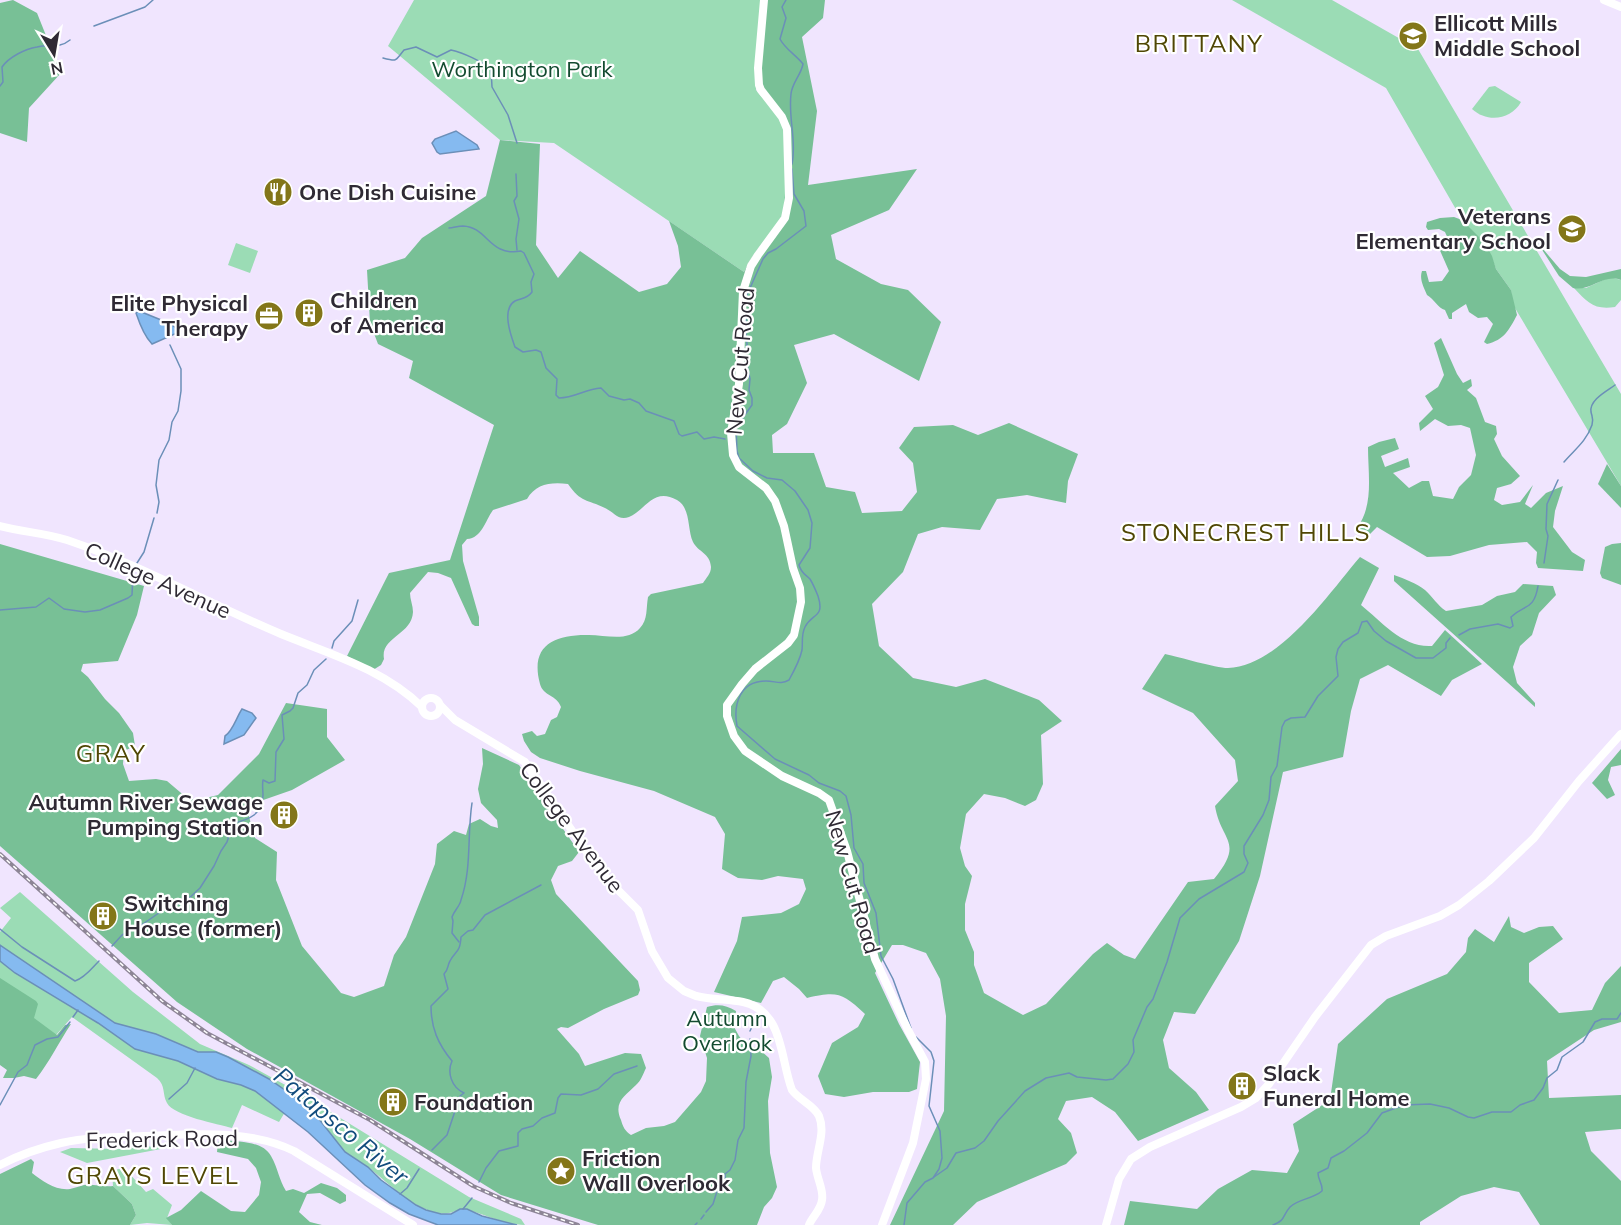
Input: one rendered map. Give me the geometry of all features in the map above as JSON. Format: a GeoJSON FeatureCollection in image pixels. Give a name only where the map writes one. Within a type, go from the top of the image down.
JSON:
{"type":"FeatureCollection","features":[{"type":"Feature","properties":{"kind":"street","name":"New Cut Road"},"geometry":{"type":"LineString","coordinates":[[765,0],[758,68],[759,85],[782,117],[787,129],[789,198],[784,218],[751,266],[743,291],[740,384],[731,433],[733,455],[739,467],[766,488],[775,501],[800,588],[801,602],[794,635],[788,644],[755,669],[742,684],[727,705],[727,716],[734,736],[745,751],[782,776],[825,796],[832,805],[852,867],[875,959],[925,1062],[926,1079],[913,1143],[882,1225]]}},
{"type":"Feature","properties":{"kind":"street"},"geometry":{"type":"LineString","coordinates":[[1604,0],[1621,5]]}},
{"type":"Feature","properties":{"kind":"street"},"geometry":{"type":"LineString","coordinates":[[1614,0],[1621,5]]}},
{"type":"Feature","properties":{"kind":"street","name":"College Avenue"},"geometry":{"type":"LineString","coordinates":[[0,526],[65,540],[90,549],[280,633],[352,662],[409,695],[422,707],[426,715],[455,720]]}},
{"type":"Feature","properties":{"kind":"street","name":"College Avenue"},"geometry":{"type":"LineString","coordinates":[[409,695],[426,699],[433,698],[455,720],[525,762],[598,868],[638,910],[652,951],[674,984],[688,994],[750,1004],[772,1022],[792,1090],[797,1097],[816,1111],[820,1120],[816,1165],[823,1197],[809,1225]]}},
{"type":"Feature","properties":{"kind":"street"},"geometry":{"type":"LineString","coordinates":[[422,707],[426,699]]}},
{"type":"Feature","properties":{"kind":"street"},"geometry":{"type":"LineString","coordinates":[[435,716],[440,710],[440,705]]}},
{"type":"Feature","properties":{"kind":"street"},"geometry":{"type":"LineString","coordinates":[[1106,1225],[1119,1179],[1131,1159],[1150,1147],[1241,1107],[1256,1098],[1269,1084],[1314,1017],[1371,945],[1386,936],[1440,916],[1459,905],[1489,881],[1534,838],[1579,781],[1621,734]]}},
{"type":"Feature","properties":{"kind":"street","name":"Frederick Road"},"geometry":{"type":"LineString","coordinates":[[0,1165],[36,1150],[75,1141],[180,1135],[235,1136],[274,1143],[294,1151],[413,1225]]}},
{"type":"Feature","properties":{"kind":"green space"},"geometry":{"type":"Polygon","coordinates":[[[13,0],[37,13],[61,73],[29,108],[27,142],[0,133],[0,3],[13,0]]]}},
{"type":"Feature","properties":{"kind":"green space","name":"Worthington Park"},"geometry":{"type":"Polygon","coordinates":[[[414,0],[762,0],[756,90],[775,112],[783,127],[786,185],[782,215],[752,256],[744,272],[554,143],[500,140],[388,46],[414,0]]]}},
{"type":"Feature","properties":{"kind":"green space"},"geometry":{"type":"Polygon","coordinates":[[[762,0],[825,0],[823,18],[802,37],[817,111],[808,185],[917,169],[889,210],[831,235],[836,259],[881,284],[908,290],[941,322],[919,381],[834,334],[794,345],[807,383],[787,424],[772,435],[773,453],[814,453],[826,487],[855,492],[862,513],[902,511],[917,492],[913,463],[899,448],[914,427],[953,425],[978,435],[1009,423],[1078,454],[1068,481],[1066,503],[1027,495],[997,499],[980,530],[942,527],[918,534],[903,572],[872,604],[879,646],[913,678],[956,687],[985,679],[1039,700],[1062,721],[1041,735],[1043,784],[1036,800],[1025,806],[1005,798],[984,794],[966,814],[960,848],[965,866],[972,876],[965,904],[965,930],[974,952],[974,965],[984,993],[1023,1015],[1046,1004],[1093,954],[1107,943],[1124,955],[1135,959],[1188,882],[1214,879],[1228,857],[1230,849],[1215,806],[1238,781],[1235,760],[1193,713],[1142,689],[1165,654],[1222,668],[1247,664],[1266,655],[1302,625],[1360,557],[1379,568],[1361,605],[1394,633],[1421,646],[1432,646],[1445,630],[1482,664],[1452,680],[1441,696],[1388,665],[1360,679],[1351,711],[1343,757],[1283,772],[1260,876],[1239,941],[1195,1014],[1174,1012],[1163,1040],[1169,1068],[1196,1092],[1209,1110],[1138,1141],[1115,1112],[1092,1097],[1066,1101],[1058,1119],[1071,1133],[1077,1153],[1066,1164],[977,1202],[953,1225],[890,1225],[944,1111],[946,1016],[940,979],[926,953],[903,945],[892,945],[875,973],[920,1062],[917,1089],[909,1092],[873,1092],[844,1097],[825,1094],[818,1076],[832,1043],[858,1027],[865,1014],[845,998],[833,994],[807,998],[784,977],[773,981],[761,1003],[714,992],[737,941],[742,917],[781,913],[799,904],[806,889],[803,879],[778,876],[762,880],[738,878],[722,869],[725,834],[715,817],[654,791],[540,758],[531,752],[524,741],[522,734],[532,731],[537,736],[545,734],[551,720],[557,717],[561,707],[540,684],[538,661],[546,646],[563,637],[593,635],[622,637],[635,633],[646,618],[648,597],[651,594],[703,583],[708,576],[711,569],[710,562],[693,542],[687,513],[677,500],[662,496],[650,501],[635,514],[622,518],[581,498],[568,484],[555,483],[539,487],[527,499],[493,510],[480,532],[467,539],[462,545],[463,561],[479,617],[479,626],[472,624],[451,578],[428,572],[410,593],[413,612],[411,620],[387,646],[381,665],[373,670],[347,656],[389,573],[450,560],[494,425],[409,378],[413,361],[378,344],[370,323],[367,270],[405,258],[422,238],[486,196],[500,140],[540,144],[536,245],[558,278],[580,251],[639,292],[667,284],[681,267],[678,246],[669,221],[744,272],[752,256],[778,223],[784,209],[785,199],[783,127],[777,115],[760,94],[755,81],[762,0]]]}},
{"type":"Feature","properties":{"kind":"green space"},"geometry":{"type":"Polygon","coordinates":[[[1232,0],[1332,0],[1418,49],[1621,394],[1621,486],[1512,303],[1511,290],[1496,269],[1488,248],[1465,225],[1386,88],[1232,0]]]}},
{"type":"Feature","properties":{"kind":"green space"},"geometry":{"type":"Polygon","coordinates":[[[1495,86],[1521,102],[1517,108],[1498,118],[1485,116],[1472,109],[1489,87],[1495,86]]]}},
{"type":"Feature","properties":{"kind":"green space"},"geometry":{"type":"Polygon","coordinates":[[[1454,217],[1462,220],[1485,243],[1496,269],[1511,290],[1517,315],[1505,334],[1498,340],[1487,344],[1484,342],[1493,324],[1487,317],[1478,318],[1469,312],[1466,304],[1452,313],[1452,319],[1449,319],[1445,310],[1427,295],[1422,283],[1422,271],[1426,271],[1429,282],[1442,281],[1449,271],[1438,246],[1446,243],[1448,239],[1445,232],[1439,229],[1428,230],[1427,222],[1454,217]]]}},
{"type":"Feature","properties":{"kind":"green space"},"geometry":{"type":"Polygon","coordinates":[[[1537,242],[1560,269],[1570,276],[1586,277],[1621,269],[1621,280],[1609,279],[1579,289],[1573,288],[1559,276],[1537,242]]]}},
{"type":"Feature","properties":{"kind":"green space"},"geometry":{"type":"Polygon","coordinates":[[[236,243],[258,251],[250,273],[228,265],[236,243]]]}},
{"type":"Feature","properties":{"kind":"green space"},"geometry":{"type":"Polygon","coordinates":[[[1610,277],[1621,280],[1621,300],[1615,307],[1596,306],[1583,298],[1574,288],[1586,288],[1610,277]]]}},
{"type":"Feature","properties":{"kind":"green space"},"geometry":{"type":"Polygon","coordinates":[[[1441,338],[1463,383],[1471,379],[1472,386],[1467,390],[1476,398],[1485,422],[1496,426],[1497,434],[1494,439],[1502,456],[1520,476],[1511,484],[1497,488],[1494,500],[1502,505],[1520,502],[1533,485],[1525,504],[1531,508],[1546,493],[1563,486],[1555,511],[1553,527],[1572,552],[1585,560],[1583,571],[1538,568],[1537,552],[1527,542],[1489,545],[1450,556],[1427,557],[1377,527],[1366,538],[1357,528],[1368,500],[1368,447],[1395,438],[1399,449],[1381,456],[1385,467],[1408,458],[1410,467],[1393,473],[1409,488],[1422,481],[1429,481],[1433,496],[1453,499],[1459,487],[1471,475],[1476,455],[1470,428],[1461,425],[1448,426],[1435,419],[1420,431],[1419,423],[1433,409],[1425,396],[1438,387],[1444,375],[1434,343],[1441,338]]]}},
{"type":"Feature","properties":{"kind":"green space"},"geometry":{"type":"Polygon","coordinates":[[[1607,464],[1621,486],[1621,508],[1598,484],[1607,464]]]}},
{"type":"Feature","properties":{"kind":"green space"},"geometry":{"type":"Polygon","coordinates":[[[1621,543],[1621,585],[1602,578],[1600,573],[1605,547],[1621,543]]]}},
{"type":"Feature","properties":{"kind":"green space","name":"Autumn Overlook"},"geometry":{"type":"Polygon","coordinates":[[[0,544],[144,586],[137,615],[118,661],[83,664],[81,671],[119,713],[133,733],[135,746],[124,751],[123,764],[129,781],[156,779],[167,781],[187,798],[197,800],[218,795],[259,754],[286,703],[327,709],[327,737],[345,760],[292,790],[246,806],[255,838],[277,852],[276,880],[302,946],[341,993],[354,997],[384,986],[394,955],[406,937],[435,864],[437,844],[454,831],[466,835],[469,824],[480,819],[498,828],[497,820],[481,803],[478,789],[483,764],[482,748],[519,765],[579,852],[572,861],[558,866],[551,880],[556,894],[638,981],[640,990],[638,995],[604,1009],[568,1028],[557,1029],[579,1054],[585,1066],[625,1053],[641,1054],[646,1068],[639,1082],[624,1096],[618,1108],[623,1127],[631,1135],[646,1128],[675,1122],[701,1092],[706,1081],[707,1058],[700,1036],[707,1007],[722,1006],[736,1011],[734,1027],[746,1045],[758,1048],[769,1058],[772,1077],[768,1101],[770,1153],[777,1187],[772,1198],[764,1207],[757,1225],[598,1225],[501,1195],[410,1139],[247,1049],[177,1002],[0,846],[0,544]]]}},
{"type":"Feature","properties":{"kind":"green space"},"geometry":{"type":"Polygon","coordinates":[[[1394,575],[1422,588],[1446,611],[1482,605],[1497,596],[1515,592],[1523,584],[1553,586],[1556,595],[1539,613],[1532,635],[1520,646],[1513,667],[1517,683],[1535,703],[1535,707],[1394,581],[1394,575]]]}},
{"type":"Feature","properties":{"kind":"green space"},"geometry":{"type":"Polygon","coordinates":[[[1621,749],[1621,765],[1611,767],[1608,780],[1615,795],[1607,799],[1592,783],[1621,749]]]}},
{"type":"Feature","properties":{"kind":"green space"},"geometry":{"type":"Polygon","coordinates":[[[20,892],[133,992],[200,1044],[249,1065],[298,1092],[469,1197],[521,1219],[525,1225],[503,1222],[468,1210],[442,1214],[427,1210],[401,1194],[346,1153],[308,1108],[294,1097],[279,1122],[242,1105],[232,1128],[187,1116],[171,1108],[167,1103],[162,1084],[157,1078],[72,1017],[48,1044],[0,1029],[0,932],[11,918],[0,908],[20,892]]]}},
{"type":"Feature","properties":{"kind":"green space"},"geometry":{"type":"Polygon","coordinates":[[[1509,916],[1511,927],[1524,933],[1539,927],[1553,926],[1563,939],[1529,963],[1529,982],[1559,1013],[1592,1010],[1605,983],[1621,966],[1621,1022],[1594,1030],[1547,1061],[1549,1098],[1621,1095],[1621,1129],[1585,1132],[1591,1151],[1621,1181],[1621,1225],[1540,1225],[1519,1192],[1494,1187],[1461,1196],[1420,1222],[1420,1225],[1124,1225],[1130,1201],[1197,1209],[1218,1189],[1252,1170],[1287,1173],[1299,1151],[1293,1124],[1330,1100],[1338,1044],[1387,999],[1447,974],[1466,952],[1468,938],[1475,929],[1494,942],[1509,916]]]}},
{"type":"Feature","properties":{"kind":"green space"},"geometry":{"type":"Polygon","coordinates":[[[0,978],[36,1001],[38,1004],[34,1018],[57,1035],[65,1025],[71,1024],[36,1079],[24,1076],[3,1078],[7,1070],[0,1065],[0,978]]]}},
{"type":"Feature","properties":{"kind":"green space"},"geometry":{"type":"Polygon","coordinates":[[[224,1140],[250,1143],[267,1151],[286,1191],[293,1189],[304,1193],[321,1183],[337,1188],[346,1195],[346,1201],[340,1204],[320,1193],[307,1194],[299,1212],[310,1222],[322,1225],[172,1225],[166,1218],[181,1210],[201,1191],[231,1211],[245,1212],[259,1195],[261,1182],[256,1168],[248,1159],[217,1152],[218,1142],[224,1140]]]}},
{"type":"Feature","properties":{"kind":"green space"},"geometry":{"type":"Polygon","coordinates":[[[144,1146],[166,1148],[87,1163],[60,1152],[71,1148],[119,1149],[144,1146]]]}},
{"type":"Feature","properties":{"kind":"green space"},"geometry":{"type":"Polygon","coordinates":[[[31,1159],[34,1162],[32,1173],[54,1187],[70,1189],[84,1185],[113,1186],[132,1204],[136,1215],[130,1225],[0,1225],[0,1174],[31,1159]]]}},
{"type":"Feature","properties":{"kind":"green space"},"geometry":{"type":"Polygon","coordinates":[[[122,1168],[146,1192],[153,1189],[172,1205],[167,1218],[172,1225],[147,1223],[130,1225],[136,1215],[132,1204],[113,1186],[112,1171],[122,1168]]]}},
{"type":"Feature","properties":{"kind":"water"},"geometry":{"type":"Polygon","coordinates":[[[456,131],[477,145],[479,149],[440,154],[437,152],[432,143],[435,139],[456,131]]]}},
{"type":"Feature","properties":{"kind":"water"},"geometry":{"type":"Polygon","coordinates":[[[139,311],[171,324],[178,330],[177,333],[152,344],[139,321],[136,313],[139,311]]]}},
{"type":"Feature","properties":{"kind":"water"},"geometry":{"type":"Polygon","coordinates":[[[242,709],[252,713],[256,718],[244,735],[224,744],[225,736],[242,709]]]}},
{"type":"Feature","properties":{"kind":"water","name":"Patapsco River"},"geometry":{"type":"Polygon","coordinates":[[[0,945],[115,1023],[156,1034],[198,1052],[216,1052],[269,1079],[305,1104],[345,1152],[416,1205],[441,1214],[451,1214],[460,1209],[467,1209],[482,1216],[517,1225],[438,1225],[409,1214],[365,1185],[308,1132],[255,1091],[217,1079],[178,1061],[135,1049],[98,1023],[15,973],[0,961],[0,945]]]}},
{"type":"Feature","properties":{"kind":"waterway"},"geometry":{"type":"LineString","coordinates":[[94,26],[145,7],[153,0]]}},
{"type":"Feature","properties":{"kind":"waterway"},"geometry":{"type":"LineString","coordinates":[[786,0],[782,7],[786,18],[780,39],[803,64],[791,94],[794,147],[792,164]]}},
{"type":"Feature","properties":{"kind":"waterway"},"geometry":{"type":"LineString","coordinates":[[0,86],[3,82],[2,67],[13,57],[32,48],[58,45],[70,40]]}},
{"type":"Feature","properties":{"kind":"waterway"},"geometry":{"type":"LineString","coordinates":[[383,58],[396,60],[404,50],[416,47],[437,57],[451,50],[482,63],[491,69],[492,87],[508,115],[517,143]]}},
{"type":"Feature","properties":{"kind":"waterway"},"geometry":{"type":"LineString","coordinates":[[746,297],[768,253],[806,226],[804,211],[794,194],[792,169]]}},
{"type":"Feature","properties":{"kind":"waterway"},"geometry":{"type":"LineString","coordinates":[[516,174],[517,196],[514,201],[519,219],[517,250]]}},
{"type":"Feature","properties":{"kind":"waterway"},"geometry":{"type":"LineString","coordinates":[[449,228],[463,226],[471,228],[502,250],[524,253],[534,274],[531,282],[532,292],[511,305],[508,316],[510,330],[515,347],[523,352],[536,350],[541,352],[546,368],[557,379],[556,395],[559,398],[601,388],[609,396],[624,400],[630,399],[639,403],[646,411],[674,421],[682,436],[697,432],[704,439],[714,437],[725,439]]}},
{"type":"Feature","properties":{"kind":"waterway"},"geometry":{"type":"LineString","coordinates":[[746,310],[745,356],[752,405],[736,427],[737,451],[739,458],[753,471],[767,478],[782,480],[795,491],[808,510],[812,523],[810,548],[799,565],[813,585],[820,608],[805,627],[801,654],[789,680],[780,683],[757,682],[744,689],[736,710],[737,726],[775,759],[846,796],[851,815],[854,848],[863,864],[864,883],[876,913],[881,956],[893,979],[911,1028]]}},
{"type":"Feature","properties":{"kind":"waterway"},"geometry":{"type":"LineString","coordinates":[[157,513],[159,502],[156,485],[159,460],[169,440],[172,422],[178,411],[181,391],[181,369],[170,345]]}},
{"type":"Feature","properties":{"kind":"waterway"},"geometry":{"type":"LineString","coordinates":[[1564,462],[1589,431],[1593,421],[1591,412],[1593,404],[1599,396],[1615,385]]}},
{"type":"Feature","properties":{"kind":"waterway"},"geometry":{"type":"LineString","coordinates":[[1544,563],[1548,536],[1547,504],[1558,480]]}},
{"type":"Feature","properties":{"kind":"waterway"},"geometry":{"type":"LineString","coordinates":[[137,563],[144,552],[154,518]]}},
{"type":"Feature","properties":{"kind":"waterway"},"geometry":{"type":"LineString","coordinates":[[0,610],[36,607],[49,598],[64,609],[85,612],[100,610],[132,595],[133,573]]}},
{"type":"Feature","properties":{"kind":"waterway"},"geometry":{"type":"LineString","coordinates":[[1459,635],[1470,629],[1498,624],[1510,628],[1513,626],[1511,617],[1534,600],[1538,586]]}},
{"type":"Feature","properties":{"kind":"waterway"},"geometry":{"type":"LineString","coordinates":[[332,648],[334,641],[352,621],[358,600]]}},
{"type":"Feature","properties":{"kind":"waterway"},"geometry":{"type":"LineString","coordinates":[[934,1177],[947,1168],[956,1153],[975,1148],[984,1141],[998,1121],[1025,1091],[1046,1078],[1069,1073],[1077,1077],[1113,1079],[1128,1064],[1134,1052],[1133,1040],[1147,1007],[1153,999],[1180,918],[1199,899],[1244,872],[1248,863],[1244,854],[1244,846],[1263,815],[1269,800],[1271,777],[1277,766],[1282,727],[1285,721],[1291,718],[1305,717],[1318,696],[1338,676],[1336,657],[1338,649],[1343,642],[1358,633],[1362,622],[1367,621],[1374,631],[1386,641],[1416,658],[1433,658],[1446,648],[1446,643],[1450,638]]}},
{"type":"Feature","properties":{"kind":"waterway"},"geometry":{"type":"LineString","coordinates":[[112,946],[122,935],[166,908],[186,901],[200,888],[227,842],[233,823],[250,818],[261,807],[263,780],[269,783],[275,781],[276,752],[284,739],[282,715],[293,708],[298,693],[307,685],[314,670],[326,659]]}},
{"type":"Feature","properties":{"kind":"waterway"},"geometry":{"type":"LineString","coordinates":[[459,942],[452,933],[452,917],[460,902],[467,876],[472,803]]}},
{"type":"Feature","properties":{"kind":"waterway"},"geometry":{"type":"LineString","coordinates":[[432,1150],[447,1135],[460,1096],[464,1093],[451,1079],[452,1061],[439,1042],[432,1021],[431,1006],[448,989],[444,974],[459,949],[461,937],[473,930],[485,915],[541,885]]}},
{"type":"Feature","properties":{"kind":"waterway"},"geometry":{"type":"LineString","coordinates":[[0,929],[22,947],[75,981],[99,961]]}},
{"type":"Feature","properties":{"kind":"waterway"},"geometry":{"type":"LineString","coordinates":[[73,1017],[78,1010]]}},
{"type":"Feature","properties":{"kind":"waterway"},"geometry":{"type":"LineString","coordinates":[[1273,1225],[1282,1219],[1293,1204],[1322,1191],[1318,1173],[1328,1168],[1331,1158],[1367,1133],[1382,1113],[1404,1105],[1430,1104],[1449,1108],[1474,1118],[1492,1112],[1511,1112],[1520,1105],[1534,1100],[1547,1078],[1557,1070],[1562,1057],[1583,1042],[1595,1022],[1602,1019],[1617,1019],[1621,1013]]}},
{"type":"Feature","properties":{"kind":"waterway"},"geometry":{"type":"LineString","coordinates":[[750,1031],[757,1016]]}},
{"type":"Feature","properties":{"kind":"waterway"},"geometry":{"type":"LineString","coordinates":[[0,1105],[18,1072],[27,1065],[35,1045],[58,1037],[70,1022]]}},
{"type":"Feature","properties":{"kind":"waterway"},"geometry":{"type":"LineString","coordinates":[[904,1225],[907,1203],[925,1182],[933,1178],[942,1158],[940,1131],[929,1106],[934,1061],[931,1052],[916,1037]]}},
{"type":"Feature","properties":{"kind":"waterway"},"geometry":{"type":"LineString","coordinates":[[706,1212],[713,1204],[718,1188],[725,1183],[725,1174],[735,1160],[738,1140],[744,1128],[746,1082],[751,1056],[750,1039]]}},
{"type":"Feature","properties":{"kind":"waterway"},"geometry":{"type":"LineString","coordinates":[[479,1182],[499,1151],[518,1146],[518,1133],[522,1129],[533,1126],[542,1118],[555,1113],[561,1094],[581,1095],[598,1089],[614,1074],[637,1066]]}},
{"type":"Feature","properties":{"kind":"waterway"},"geometry":{"type":"LineString","coordinates":[[169,1099],[187,1083],[195,1068]]}},
{"type":"Feature","properties":{"kind":"waterway"},"geometry":{"type":"LineString","coordinates":[[400,1194],[407,1188],[419,1169]]}},
{"type":"Feature","properties":{"kind":"waterway"},"geometry":{"type":"LineString","coordinates":[[463,1209],[472,1198]]}},
{"type":"Feature","properties":{"kind":"waterway"},"geometry":{"type":"LineString","coordinates":[[701,1219],[704,1215]]}},
{"type":"Feature","properties":{"kind":"railway"},"geometry":{"type":"LineString","coordinates":[[0,854],[162,1001],[207,1033],[370,1120],[473,1186],[511,1203],[578,1225]]}},
{"type":"Feature","properties":{"kind":"place","name":"Ellicott Mills Middle School"},"geometry":{"type":"Point","coordinates":[1413,36]}},
{"type":"Feature","properties":{"kind":"place","name":"One Dish Cuisine"},"geometry":{"type":"Point","coordinates":[278,192]}},
{"type":"Feature","properties":{"kind":"place","name":"Veterans Elementary School"},"geometry":{"type":"Point","coordinates":[1572,229]}},
{"type":"Feature","properties":{"kind":"place","name":"Children of America"},"geometry":{"type":"Point","coordinates":[309,313]}},
{"type":"Feature","properties":{"kind":"place","name":"Elite Physical Therapy"},"geometry":{"type":"Point","coordinates":[269,316]}},
{"type":"Feature","properties":{"kind":"place","name":"Autumn River Sewage Pumping Station"},"geometry":{"type":"Point","coordinates":[284,815]}},
{"type":"Feature","properties":{"kind":"place","name":"Switching House (former)"},"geometry":{"type":"Point","coordinates":[103,916]}},
{"type":"Feature","properties":{"kind":"place","name":"Slack Funeral Home"},"geometry":{"type":"Point","coordinates":[1242,1086]}},
{"type":"Feature","properties":{"kind":"place","name":"Foundation"},"geometry":{"type":"Point","coordinates":[393,1102]}},
{"type":"Feature","properties":{"kind":"place","name":"Friction Wall Overlook"},"geometry":{"type":"Point","coordinates":[561,1171]}},
{"type":"Feature","properties":{"kind":"district","name":"BRITTANY"},"geometry":{"type":"Point","coordinates":[1199,44]}},
{"type":"Feature","properties":{"kind":"district","name":"STONECREST HILLS"},"geometry":{"type":"Point","coordinates":[1246,533]}},
{"type":"Feature","properties":{"kind":"district","name":"GRAY"},"geometry":{"type":"Point","coordinates":[111,754]}},
{"type":"Feature","properties":{"kind":"district","name":"GRAYS LEVEL"},"geometry":{"type":"Point","coordinates":[153,1176]}}]}
